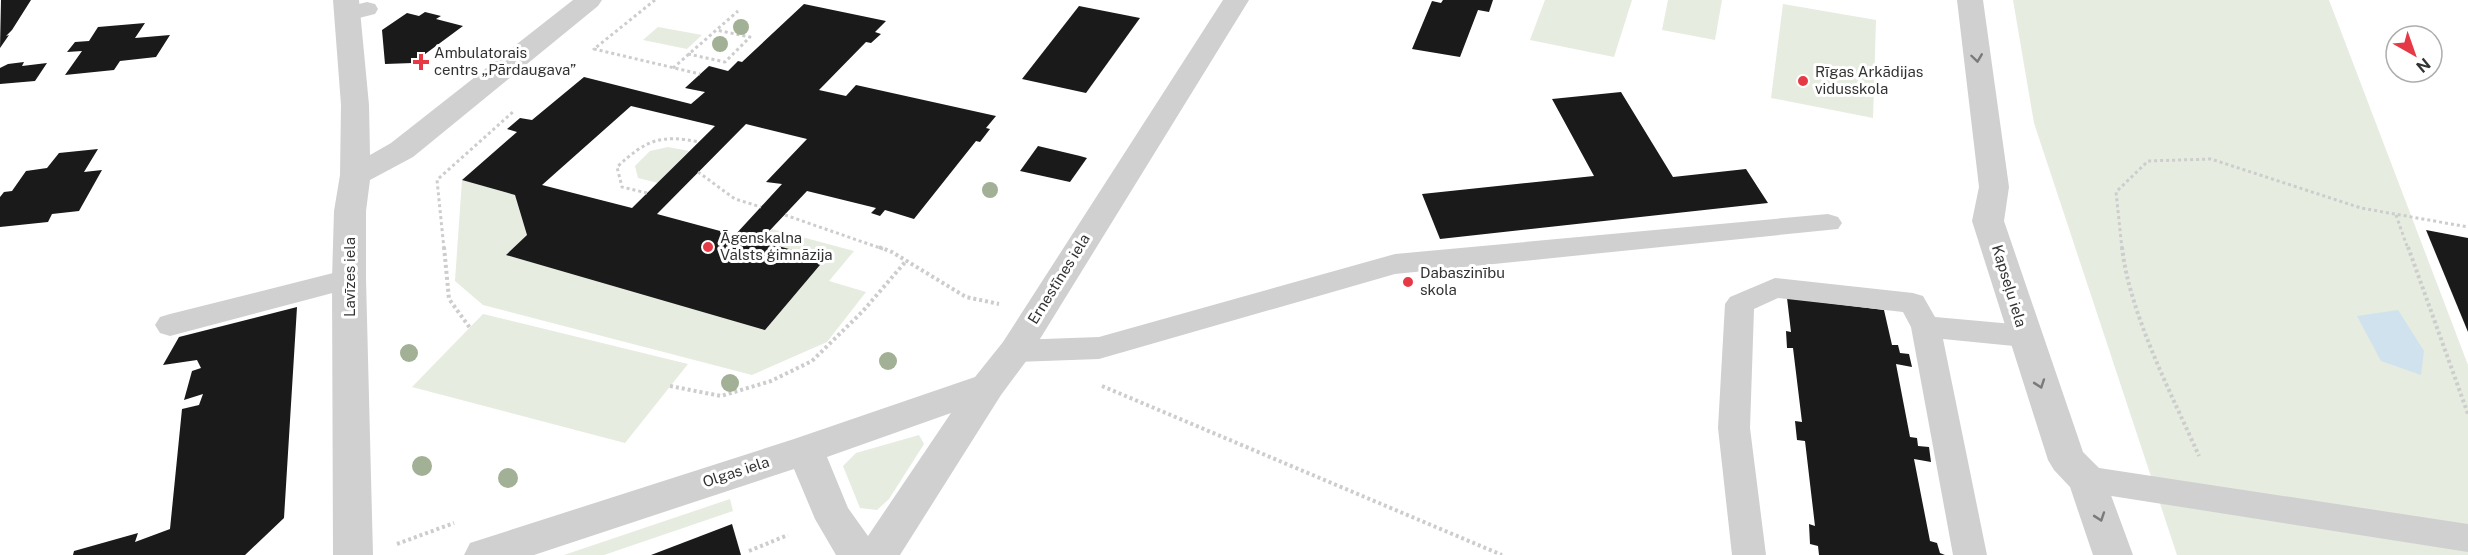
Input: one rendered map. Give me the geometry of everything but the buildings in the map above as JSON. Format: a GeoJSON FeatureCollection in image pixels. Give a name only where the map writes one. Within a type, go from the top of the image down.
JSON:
{"type":"FeatureCollection","features":[{"type":"Feature","properties":{"kind":"street"},"geometry":{"type":"LineString","coordinates":[[355,175],[402,150],[589,0]]}},
{"type":"Feature","properties":{"kind":"street","name":"Ernestīnes iela"},"geometry":{"type":"LineString","coordinates":[[878,555],[988,386],[1015,351],[1236,0]]}},
{"type":"Feature","properties":{"kind":"street","name":"Kapseļu iela"},"geometry":{"type":"LineString","coordinates":[[1970,0],[1994,187],[1988,221],[2024,336],[2067,460],[2086,479],[2113,555]]}},
{"type":"Feature","properties":{"kind":"street","name":"Lavīzes iela"},"geometry":{"type":"LineString","coordinates":[[353,8],[355,175],[350,212],[349,279],[353,555]]}},
{"type":"Feature","properties":{"kind":"street","name":"Olgas iela"},"geometry":{"type":"LineString","coordinates":[[484,555],[805,450],[988,386]]}},
{"type":"Feature","properties":{"kind":"street"},"geometry":{"type":"LineString","coordinates":[[805,450],[834,519],[849,544],[861,555]]}},
{"type":"Feature","properties":{"kind":"lane"},"geometry":{"type":"LineString","coordinates":[[1015,351],[1099,348],[1395,264],[1828,223]]}},
{"type":"Feature","properties":{"kind":"lane"},"geometry":{"type":"LineString","coordinates":[[170,325],[349,279]]}},
{"type":"Feature","properties":{"kind":"lane"},"geometry":{"type":"LineString","coordinates":[[1749,555],[1734,428],[1740,304],[1775,288],[1913,303],[1926,327],[1970,555]]}},
{"type":"Feature","properties":{"kind":"lane"},"geometry":{"type":"LineString","coordinates":[[1926,327],[2024,336]]}},
{"type":"Feature","properties":{"kind":"lane"},"geometry":{"type":"LineString","coordinates":[[2086,479],[2468,538]]}},
{"type":"Feature","properties":{"kind":"path"},"geometry":{"type":"LineString","coordinates":[[655,0],[594,49],[700,74]]}},
{"type":"Feature","properties":{"kind":"path"},"geometry":{"type":"LineString","coordinates":[[674,68],[738,12]]}},
{"type":"Feature","properties":{"kind":"path"},"geometry":{"type":"LineString","coordinates":[[688,54],[725,62],[750,37],[716,30]]}},
{"type":"Feature","properties":{"kind":"path"},"geometry":{"type":"LineString","coordinates":[[470,328],[449,299],[437,180],[514,111]]}},
{"type":"Feature","properties":{"kind":"path"},"geometry":{"type":"LineString","coordinates":[[647,193],[622,187],[617,167],[641,144],[672,135],[699,142]]}},
{"type":"Feature","properties":{"kind":"path"},"geometry":{"type":"LineString","coordinates":[[2217,499],[2150,344],[2124,269],[2116,192],[2148,161],[2211,159],[2361,208],[2468,227]]}},
{"type":"Feature","properties":{"kind":"path"},"geometry":{"type":"LineString","coordinates":[[698,172],[735,199],[761,207]]}},
{"type":"Feature","properties":{"kind":"path"},"geometry":{"type":"LineString","coordinates":[[2396,214],[2468,414]]}},
{"type":"Feature","properties":{"kind":"path"},"geometry":{"type":"LineString","coordinates":[[785,215],[892,252],[966,297],[1039,312]]}},
{"type":"Feature","properties":{"kind":"path"},"geometry":{"type":"LineString","coordinates":[[670,386],[721,396],[771,381],[812,361],[862,311],[906,261]]}},
{"type":"Feature","properties":{"kind":"path"},"geometry":{"type":"LineString","coordinates":[[1082,349],[1080,370],[1084,378],[1502,555]]}},
{"type":"Feature","properties":{"kind":"path"},"geometry":{"type":"LineString","coordinates":[[387,547],[461,521]]}},
{"type":"Feature","properties":{"kind":"path"},"geometry":{"type":"LineString","coordinates":[[749,551],[788,536]]}},
{"type":"Feature","properties":{"kind":"shaded area"},"geometry":{"type":"Polygon","coordinates":[[[1545,0],[1632,0],[1614,57],[1530,40],[1545,0]]]}},
{"type":"Feature","properties":{"kind":"shaded area"},"geometry":{"type":"Polygon","coordinates":[[[1668,0],[1722,0],[1715,40],[1662,30],[1668,0]]]}},
{"type":"Feature","properties":{"kind":"shaded area"},"geometry":{"type":"Polygon","coordinates":[[[2013,0],[2329,0],[2468,365],[2468,555],[2177,555],[2034,123],[2013,0]]]}},
{"type":"Feature","properties":{"kind":"shaded area"},"geometry":{"type":"Polygon","coordinates":[[[1783,4],[1876,20],[1873,118],[1771,98],[1783,4]]]}},
{"type":"Feature","properties":{"kind":"shaded area"},"geometry":{"type":"Polygon","coordinates":[[[658,27],[702,35],[687,49],[643,40],[658,27]]]}},
{"type":"Feature","properties":{"kind":"shaded area"},"geometry":{"type":"Polygon","coordinates":[[[668,147],[689,151],[658,183],[638,178],[635,166],[650,151],[668,147]]]}},
{"type":"Feature","properties":{"kind":"shaded area"},"geometry":{"type":"Polygon","coordinates":[[[462,180],[515,195],[527,235],[506,255],[693,307],[824,259],[760,241],[772,229],[854,251],[829,281],[866,292],[827,342],[752,375],[483,305],[455,281],[462,180]]]}},
{"type":"Feature","properties":{"kind":"shaded area"},"geometry":{"type":"Polygon","coordinates":[[[483,314],[688,364],[625,443],[412,387],[483,314]]]}},
{"type":"Feature","properties":{"kind":"shaded area"},"geometry":{"type":"Polygon","coordinates":[[[919,435],[924,444],[889,499],[877,510],[860,508],[843,466],[856,453],[919,435]]]}},
{"type":"Feature","properties":{"kind":"shaded area"},"geometry":{"type":"Polygon","coordinates":[[[730,499],[733,511],[604,555],[564,555],[730,499]]]}},
{"type":"Feature","properties":{"kind":"water"},"geometry":{"type":"Polygon","coordinates":[[[2398,310],[2424,351],[2421,375],[2381,361],[2357,316],[2398,310]]]}},
{"type":"Feature","properties":{"kind":"place","name":"Ambulatorais centrs „Pārdaugava”"},"geometry":{"type":"Point","coordinates":[421,62]}},
{"type":"Feature","properties":{"kind":"place","name":"Rīgas Arkādijas vidusskola"},"geometry":{"type":"Point","coordinates":[1803,81]}},
{"type":"Feature","properties":{"kind":"place","name":"Āgenskalna Valsts ģimnāzija"},"geometry":{"type":"Point","coordinates":[708,247]}},
{"type":"Feature","properties":{"kind":"place","name":"Dabaszinību skola"},"geometry":{"type":"Point","coordinates":[1408,282]}}]}
